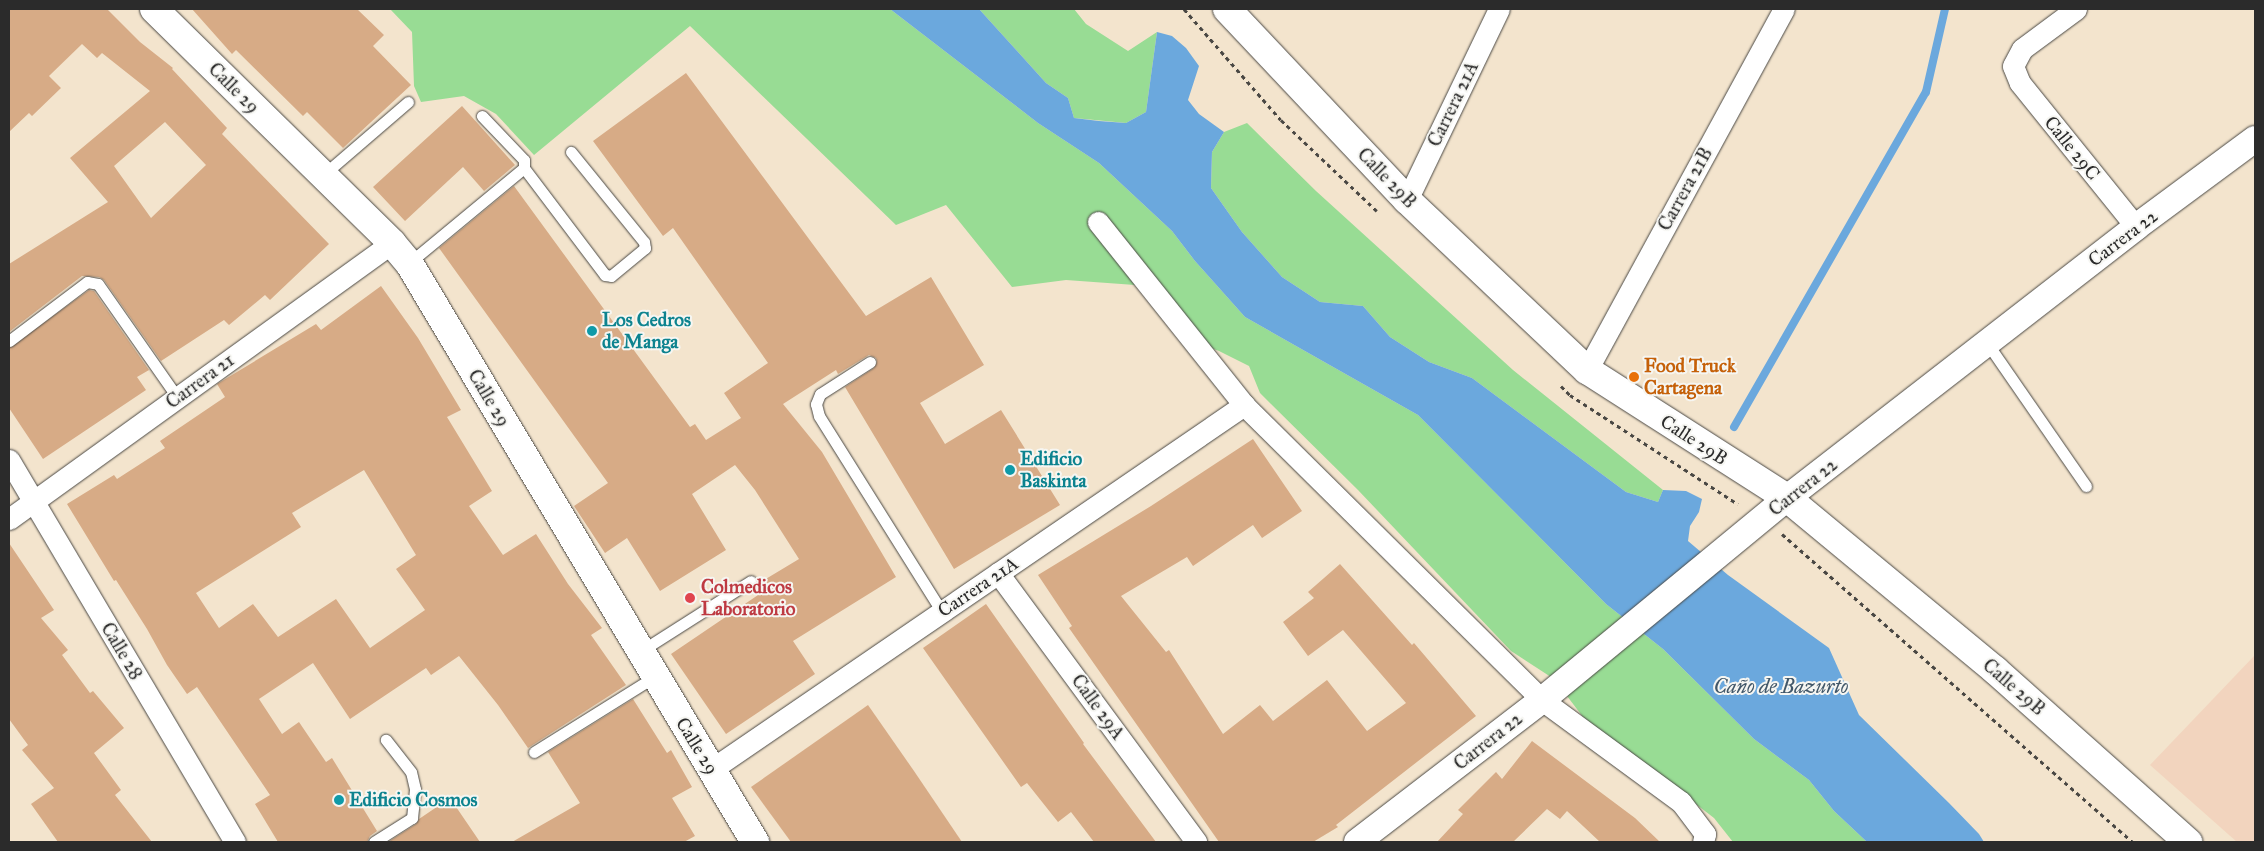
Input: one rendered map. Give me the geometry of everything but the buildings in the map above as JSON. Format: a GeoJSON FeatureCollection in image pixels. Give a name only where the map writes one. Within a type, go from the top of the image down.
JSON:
{"type":"FeatureCollection","features":[{"type":"Feature","properties":{"kind":"main road","name":"Calle 29"},"geometry":{"type":"LineString","coordinates":[[154,9],[400,253],[755,842]]}},
{"type":"Feature","properties":{"kind":"main road","name":"Calle 29B"},"geometry":{"type":"LineString","coordinates":[[1227,9],[1407,200],[1587,370],[1788,498],[1995,670],[2188,842]]}},
{"type":"Feature","properties":{"kind":"street","name":"Carrera 21A"},"geometry":{"type":"LineString","coordinates":[[1407,200],[1499,9]]}},
{"type":"Feature","properties":{"kind":"street","name":"Carrera 21B"},"geometry":{"type":"LineString","coordinates":[[1587,370],[1784,9]]}},
{"type":"Feature","properties":{"kind":"street","name":"Calle 29C"},"geometry":{"type":"LineString","coordinates":[[2076,9],[2022,49],[2013,66],[2020,83],[2136,227]]}},
{"type":"Feature","properties":{"kind":"street","name":"Carrera 22"},"geometry":{"type":"LineString","coordinates":[[1357,842],[1552,691],[1788,498],[2136,227],[2255,139]]}},
{"type":"Feature","properties":{"kind":"street"},"geometry":{"type":"LineString","coordinates":[[1098,222],[1244,405],[1552,691],[1681,802],[1705,834],[1703,842]]}},
{"type":"Feature","properties":{"kind":"street","name":"Carrera 21"},"geometry":{"type":"LineString","coordinates":[[9,519],[177,397],[400,253]]}},
{"type":"Feature","properties":{"kind":"street","name":"Carrera 21A"},"geometry":{"type":"LineString","coordinates":[[712,769],[1244,405]]}},
{"type":"Feature","properties":{"kind":"street","name":"Calle 28"},"geometry":{"type":"LineString","coordinates":[[9,460],[236,842]]}},
{"type":"Feature","properties":{"kind":"street","name":"Calle 29A"},"geometry":{"type":"LineString","coordinates":[[998,573],[1196,842]]}},
{"type":"Feature","properties":{"kind":"lane"},"geometry":{"type":"LineString","coordinates":[[322,175],[408,102]]}},
{"type":"Feature","properties":{"kind":"lane"},"geometry":{"type":"LineString","coordinates":[[482,116],[524,160],[524,168],[604,275],[611,276],[645,248],[644,242],[572,152]]}},
{"type":"Feature","properties":{"kind":"lane"},"geometry":{"type":"LineString","coordinates":[[400,253],[524,168]]}},
{"type":"Feature","properties":{"kind":"lane"},"geometry":{"type":"LineString","coordinates":[[9,341],[87,282],[98,284],[177,397]]}},
{"type":"Feature","properties":{"kind":"lane"},"geometry":{"type":"LineString","coordinates":[[1987,343],[2086,486]]}},
{"type":"Feature","properties":{"kind":"lane"},"geometry":{"type":"LineString","coordinates":[[870,362],[820,394],[816,404],[819,416],[942,612]]}},
{"type":"Feature","properties":{"kind":"lane"},"geometry":{"type":"LineString","coordinates":[[639,652],[751,581]]}},
{"type":"Feature","properties":{"kind":"lane"},"geometry":{"type":"LineString","coordinates":[[534,752],[654,677]]}},
{"type":"Feature","properties":{"kind":"lane"},"geometry":{"type":"LineString","coordinates":[[374,842],[412,818],[415,789],[411,772],[386,740]]}},
{"type":"Feature","properties":{"kind":"path"},"geometry":{"type":"LineString","coordinates":[[1779,531],[2133,842]]}},
{"type":"Feature","properties":{"kind":"shaded area"},"geometry":{"type":"Polygon","coordinates":[[[2255,655],[2255,842],[2237,842],[2150,765],[2255,655]]]}},
{"type":"Feature","properties":{"kind":"green space"},"geometry":{"type":"Polygon","coordinates":[[[390,9],[890,9],[1038,123],[1099,163],[1172,231],[1195,261],[1245,317],[1418,415],[1606,604],[1663,649],[1754,739],[1809,780],[1834,811],[1867,842],[1733,842],[1714,818],[1583,717],[1554,679],[1511,651],[1358,490],[1260,393],[1249,366],[1219,351],[1187,339],[1135,285],[1066,280],[1012,287],[946,205],[896,225],[690,26],[534,155],[496,114],[464,96],[421,102],[414,86],[412,32],[390,9]]]}},
{"type":"Feature","properties":{"kind":"green space"},"geometry":{"type":"Polygon","coordinates":[[[979,9],[1074,9],[1086,24],[1128,51],[1157,32],[1146,112],[1126,123],[1074,118],[1068,98],[1046,83],[979,9]]]}},
{"type":"Feature","properties":{"kind":"green space"},"geometry":{"type":"Polygon","coordinates":[[[1247,123],[1316,191],[1513,370],[1663,490],[1658,502],[1626,492],[1472,378],[1429,362],[1390,337],[1363,306],[1320,302],[1282,277],[1242,232],[1211,188],[1212,152],[1224,132],[1247,123]]]}},
{"type":"Feature","properties":{"kind":"water","name":"Caño de Bazurto"},"geometry":{"type":"Polygon","coordinates":[[[890,9],[979,9],[1046,83],[1068,98],[1074,118],[1099,121],[1126,123],[1146,112],[1157,32],[1172,36],[1186,48],[1199,66],[1188,100],[1199,114],[1224,132],[1212,152],[1211,188],[1242,232],[1282,277],[1320,302],[1363,306],[1390,337],[1429,362],[1472,378],[1626,492],[1658,502],[1663,490],[1686,491],[1702,499],[1699,512],[1690,526],[1688,541],[1728,575],[1829,648],[1859,715],[1949,803],[1979,834],[1984,842],[1867,842],[1834,811],[1809,780],[1754,739],[1663,649],[1606,604],[1418,415],[1245,317],[1195,261],[1172,231],[1099,163],[1038,123],[890,9]]]}},
{"type":"Feature","properties":{"kind":"waterway"},"geometry":{"type":"LineString","coordinates":[[1734,427],[1926,92],[1945,9]]}},
{"type":"Feature","properties":{"kind":"place","name":"Los Cedros de Manga"},"geometry":{"type":"Point","coordinates":[592,331]}},
{"type":"Feature","properties":{"kind":"place","name":"Food Truck Cartagena"},"geometry":{"type":"Point","coordinates":[1634,377]}},
{"type":"Feature","properties":{"kind":"place","name":"Edificio Baskinta"},"geometry":{"type":"Point","coordinates":[1010,470]}},
{"type":"Feature","properties":{"kind":"place","name":"Colmedicos Laboratorio"},"geometry":{"type":"Point","coordinates":[690,598]}},
{"type":"Feature","properties":{"kind":"place","name":"Edificio Cosmos"},"geometry":{"type":"Point","coordinates":[339,800]}}]}
